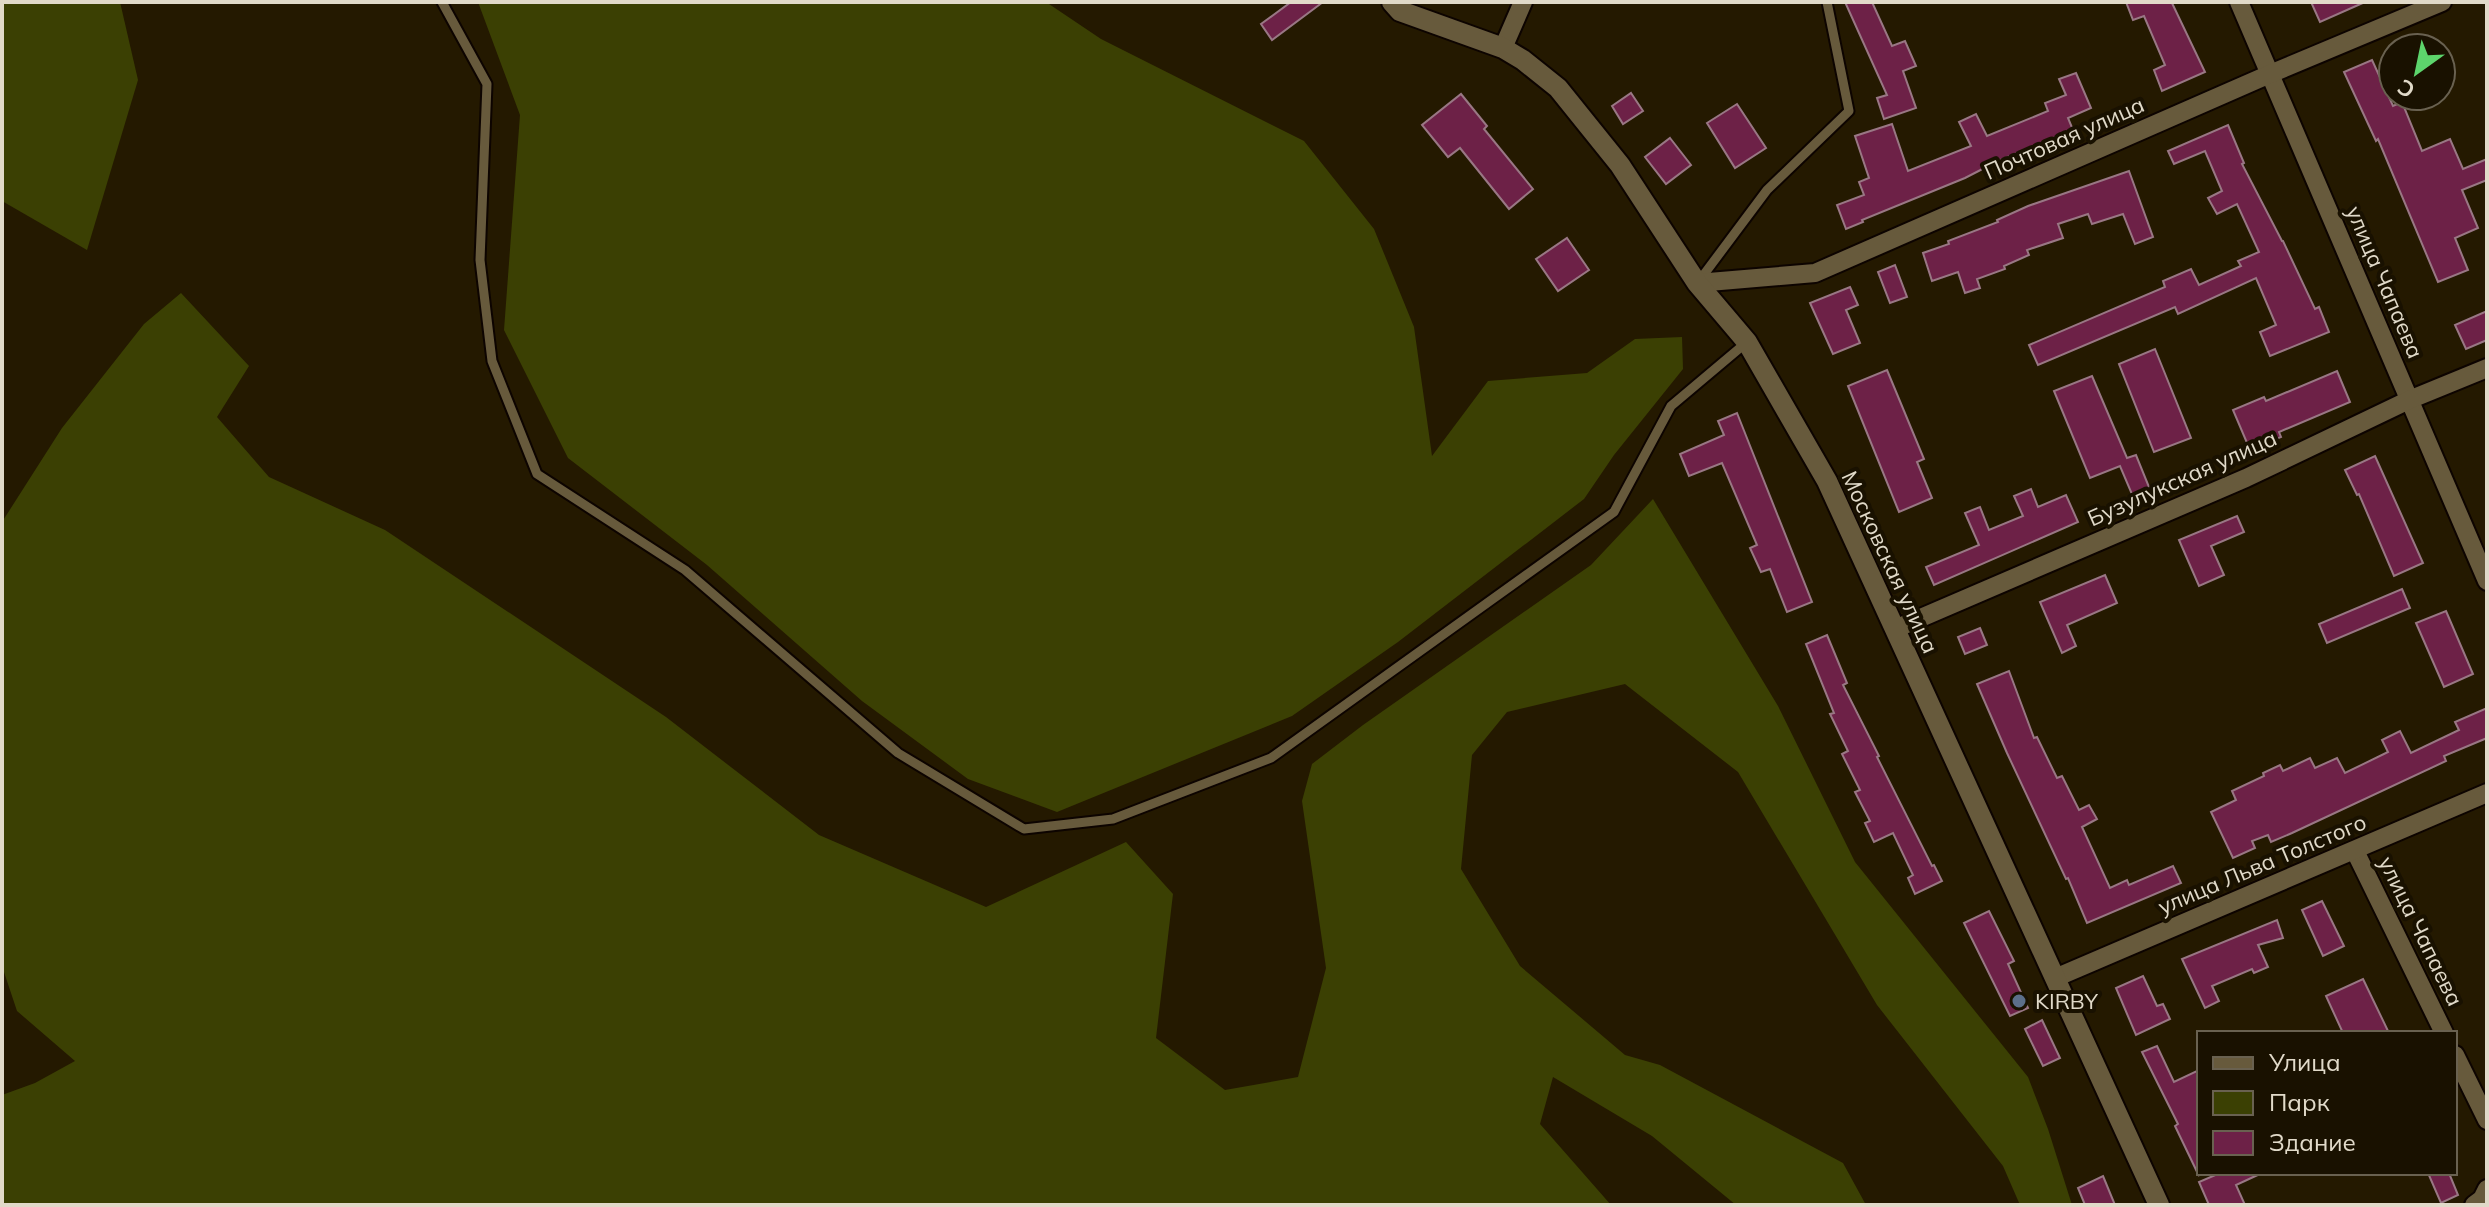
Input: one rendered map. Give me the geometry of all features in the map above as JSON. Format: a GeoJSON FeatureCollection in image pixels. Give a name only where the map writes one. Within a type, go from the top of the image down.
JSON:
{"type":"FeatureCollection","features":[{"type":"Feature","properties":{"kind":"street","name":"Московская улица"},"geometry":{"type":"LineString","coordinates":[[1392,2],[1400,11],[1503,48],[1558,88],[1620,165],[1697,283],[1747,342],[1827,481],[2159,1205]]}},
{"type":"Feature","properties":{"kind":"street"},"geometry":{"type":"LineString","coordinates":[[1503,48],[1523,2]]}},
{"type":"Feature","properties":{"kind":"street","name":"улица Чапаева"},"geometry":{"type":"LineString","coordinates":[[2239,2],[2487,581]]}},
{"type":"Feature","properties":{"kind":"street","name":"Почтовая улица"},"geometry":{"type":"LineString","coordinates":[[1697,283],[1815,273],[2442,2]]}},
{"type":"Feature","properties":{"kind":"street","name":"Бузулукская улица"},"geometry":{"type":"LineString","coordinates":[[1895,629],[2246,478],[2409,400],[2487,368]]}},
{"type":"Feature","properties":{"kind":"street","name":"улица Льва Толстого"},"geometry":{"type":"LineString","coordinates":[[2055,978],[2487,793]]}},
{"type":"Feature","properties":{"kind":"street","name":"улица Чапаева"},"geometry":{"type":"LineString","coordinates":[[2355,851],[2443,1031]]}},
{"type":"Feature","properties":{"kind":"street"},"geometry":{"type":"LineString","coordinates":[[2457,1059],[2487,1120]]}},
{"type":"Feature","properties":{"kind":"street"},"geometry":{"type":"LineString","coordinates":[[2474,1205],[2482,1199],[2487,1189]]}},
{"type":"Feature","properties":{"kind":"lane"},"geometry":{"type":"LineString","coordinates":[[442,2],[487,84],[480,260],[492,361],[537,474],[685,570],[898,753],[1024,829],[1113,819],[1271,758],[1614,512],[1671,406],[1747,342]]}},
{"type":"Feature","properties":{"kind":"lane"},"geometry":{"type":"LineString","coordinates":[[1697,283],[1767,190],[1849,111],[1827,2]]}},
{"type":"Feature","properties":{"kind":"green space"},"geometry":{"type":"Polygon","coordinates":[[[2,2],[120,2],[138,80],[87,250],[2,201],[2,2]]]}},
{"type":"Feature","properties":{"kind":"green space"},"geometry":{"type":"Polygon","coordinates":[[[478,2],[1046,2],[1101,39],[1304,141],[1374,229],[1414,327],[1432,456],[1488,381],[1587,373],[1635,339],[1682,337],[1683,369],[1614,455],[1584,499],[1398,642],[1292,716],[1057,812],[968,779],[862,701],[707,565],[568,458],[504,330],[520,115],[478,2]]]}},
{"type":"Feature","properties":{"kind":"green space"},"geometry":{"type":"Polygon","coordinates":[[[181,293],[249,366],[217,417],[269,477],[385,530],[666,717],[819,835],[986,907],[1126,842],[1173,894],[1156,1038],[1225,1090],[1298,1077],[1326,968],[1302,801],[1312,764],[1591,565],[1653,499],[1778,706],[1855,862],[2028,1077],[2072,1205],[2020,1205],[2003,1166],[1877,1005],[1738,772],[1625,684],[1507,712],[1472,755],[1461,869],[1520,966],[1625,1055],[1660,1065],[1843,1163],[1866,1205],[1736,1205],[1652,1136],[1553,1077],[1540,1124],[1611,1205],[2,1205],[2,1095],[35,1083],[75,1061],[17,1011],[2,966],[2,522],[62,428],[144,324],[181,293]]]}},
{"type":"Feature","properties":{"kind":"building"},"geometry":{"type":"Polygon","coordinates":[[[1291,2],[1323,2],[1272,40],[1261,24],[1291,2]]]}},
{"type":"Feature","properties":{"kind":"building"},"geometry":{"type":"Polygon","coordinates":[[[1845,2],[1872,2],[1892,46],[1905,41],[1916,66],[1903,71],[1916,108],[1884,119],[1877,98],[1887,95],[1845,2]]]}},
{"type":"Feature","properties":{"kind":"building"},"geometry":{"type":"Polygon","coordinates":[[[2126,2],[2175,2],[2172,3],[2205,72],[2162,91],[2154,70],[2165,65],[2144,16],[2133,20],[2126,2]]]}},
{"type":"Feature","properties":{"kind":"building"},"geometry":{"type":"Polygon","coordinates":[[[2311,2],[2365,2],[2320,22],[2311,2]]]}},
{"type":"Feature","properties":{"kind":"building"},"geometry":{"type":"Polygon","coordinates":[[[2372,60],[2377,71],[2377,112],[2406,112],[2422,151],[2450,139],[2463,169],[2487,159],[2487,180],[2462,190],[2478,228],[2455,238],[2468,270],[2438,282],[2378,139],[2376,141],[2344,72],[2372,60]]]}},
{"type":"Feature","properties":{"kind":"building"},"geometry":{"type":"Polygon","coordinates":[[[2076,73],[2091,108],[2068,118],[2073,130],[1846,229],[1837,205],[1864,195],[1859,182],[1869,178],[1855,136],[1892,124],[1908,171],[1971,146],[1959,122],[1976,114],[1987,136],[2048,111],[2045,103],[2066,95],[2059,79],[2076,73]]]}},
{"type":"Feature","properties":{"kind":"building"},"geometry":{"type":"Polygon","coordinates":[[[1631,93],[1643,111],[1623,124],[1612,106],[1631,93]]]}},
{"type":"Feature","properties":{"kind":"building"},"geometry":{"type":"Polygon","coordinates":[[[1461,94],[1487,126],[1484,129],[1533,189],[1509,209],[1460,148],[1448,157],[1422,125],[1461,94]]]}},
{"type":"Feature","properties":{"kind":"building"},"geometry":{"type":"Polygon","coordinates":[[[1737,104],[1766,148],[1735,168],[1707,123],[1737,104]]]}},
{"type":"Feature","properties":{"kind":"building"},"geometry":{"type":"Polygon","coordinates":[[[2228,125],[2242,164],[2315,309],[2319,307],[2329,332],[2270,356],[2260,332],[2276,325],[2256,278],[2178,314],[2175,307],[2038,365],[2029,345],[2165,287],[2163,281],[2191,269],[2199,285],[2241,266],[2238,261],[2259,252],[2237,204],[2217,214],[2208,198],[2222,191],[2205,151],[2174,164],[2168,151],[2228,125]]]}},
{"type":"Feature","properties":{"kind":"building"},"geometry":{"type":"Polygon","coordinates":[[[1670,138],[1691,165],[1666,184],[1645,157],[1670,138]]]}},
{"type":"Feature","properties":{"kind":"building"},"geometry":{"type":"Polygon","coordinates":[[[2129,171],[2153,237],[2135,244],[2123,214],[2092,224],[2088,214],[2058,224],[2063,238],[2027,250],[2029,255],[2004,266],[2005,269],[1977,279],[1980,288],[1965,293],[1958,272],[1932,281],[1923,253],[1949,244],[1948,241],[1998,222],[2028,206],[2129,171]]]}},
{"type":"Feature","properties":{"kind":"building"},"geometry":{"type":"Polygon","coordinates":[[[1567,238],[1589,270],[1558,291],[1536,259],[1567,238]]]}},
{"type":"Feature","properties":{"kind":"building"},"geometry":{"type":"Polygon","coordinates":[[[1895,265],[1907,297],[1890,303],[1878,272],[1895,265]]]}},
{"type":"Feature","properties":{"kind":"building"},"geometry":{"type":"Polygon","coordinates":[[[1850,287],[1858,305],[1846,310],[1860,343],[1833,354],[1810,303],[1850,287]]]}},
{"type":"Feature","properties":{"kind":"building"},"geometry":{"type":"Polygon","coordinates":[[[2487,311],[2487,340],[2466,349],[2455,325],[2487,311]]]}},
{"type":"Feature","properties":{"kind":"building"},"geometry":{"type":"Polygon","coordinates":[[[2155,349],[2191,438],[2154,452],[2119,364],[2155,349]]]}},
{"type":"Feature","properties":{"kind":"building"},"geometry":{"type":"Polygon","coordinates":[[[1887,370],[1924,459],[1917,462],[1932,498],[1899,512],[1848,386],[1887,370]]]}},
{"type":"Feature","properties":{"kind":"building"},"geometry":{"type":"Polygon","coordinates":[[[2337,371],[2350,402],[2279,432],[2281,437],[2250,450],[2233,410],[2264,397],[2266,401],[2337,371]]]}},
{"type":"Feature","properties":{"kind":"building"},"geometry":{"type":"Polygon","coordinates":[[[2092,376],[2127,458],[2136,455],[2151,492],[2134,499],[2120,466],[2090,478],[2054,391],[2092,376]]]}},
{"type":"Feature","properties":{"kind":"building"},"geometry":{"type":"Polygon","coordinates":[[[1737,413],[1812,602],[1787,612],[1770,569],[1761,572],[1750,548],[1757,545],[1722,463],[1689,476],[1680,454],[1724,435],[1718,421],[1737,413]]]}},
{"type":"Feature","properties":{"kind":"building"},"geometry":{"type":"Polygon","coordinates":[[[2375,456],[2423,563],[2394,576],[2359,494],[2345,470],[2375,456]]]}},
{"type":"Feature","properties":{"kind":"building"},"geometry":{"type":"Polygon","coordinates":[[[2031,489],[2038,507],[2066,495],[2078,522],[1934,585],[1926,567],[1979,545],[1965,513],[1980,507],[1989,530],[2023,516],[2014,496],[2031,489]]]}},
{"type":"Feature","properties":{"kind":"building"},"geometry":{"type":"Polygon","coordinates":[[[2237,516],[2244,532],[2211,546],[2224,575],[2199,586],[2179,540],[2237,516]]]}},
{"type":"Feature","properties":{"kind":"building"},"geometry":{"type":"Polygon","coordinates":[[[2105,575],[2117,603],[2067,625],[2076,646],[2062,653],[2040,602],[2105,575]]]}},
{"type":"Feature","properties":{"kind":"building"},"geometry":{"type":"Polygon","coordinates":[[[2402,589],[2410,608],[2327,643],[2319,624],[2402,589]]]}},
{"type":"Feature","properties":{"kind":"building"},"geometry":{"type":"Polygon","coordinates":[[[2446,611],[2473,674],[2444,687],[2416,623],[2446,611]]]}},
{"type":"Feature","properties":{"kind":"building"},"geometry":{"type":"Polygon","coordinates":[[[1980,628],[1987,645],[1965,654],[1958,637],[1980,628]]]}},
{"type":"Feature","properties":{"kind":"building"},"geometry":{"type":"Polygon","coordinates":[[[1827,635],[1847,683],[1843,685],[1942,881],[1915,894],[1908,878],[1913,875],[1893,833],[1874,842],[1865,823],[1870,821],[1855,792],[1860,790],[1842,754],[1848,751],[1830,714],[1834,713],[1806,644],[1827,635]]]}},
{"type":"Feature","properties":{"kind":"building"},"geometry":{"type":"Polygon","coordinates":[[[2009,671],[2034,738],[2037,737],[2057,778],[2062,776],[2079,810],[2089,805],[2097,819],[2082,827],[2110,888],[2127,880],[2129,885],[2173,866],[2181,883],[2087,923],[1977,684],[2009,671]]]}},
{"type":"Feature","properties":{"kind":"building"},"geometry":{"type":"Polygon","coordinates":[[[2487,708],[2487,738],[2444,756],[2446,761],[2292,833],[2271,842],[2268,835],[2252,841],[2255,848],[2233,858],[2211,812],[2236,800],[2232,791],[2280,765],[2283,771],[2310,758],[2315,768],[2337,758],[2345,773],[2388,752],[2382,740],[2400,731],[2411,753],[2459,730],[2455,722],[2487,708]]]}},
{"type":"Feature","properties":{"kind":"building"},"geometry":{"type":"Polygon","coordinates":[[[2322,901],[2344,946],[2323,956],[2302,910],[2322,901]]]}},
{"type":"Feature","properties":{"kind":"building"},"geometry":{"type":"Polygon","coordinates":[[[1989,911],[2014,961],[2008,964],[2028,1008],[2010,1016],[1964,923],[1989,911]]]}},
{"type":"Feature","properties":{"kind":"building"},"geometry":{"type":"Polygon","coordinates":[[[2277,920],[2283,938],[2258,945],[2268,967],[2254,973],[2252,969],[2212,986],[2219,1001],[2205,1008],[2182,959],[2277,920]]]}},
{"type":"Feature","properties":{"kind":"building"},"geometry":{"type":"Polygon","coordinates":[[[2143,976],[2157,1006],[2163,1004],[2170,1019],[2136,1035],[2116,988],[2143,976]]]}},
{"type":"Feature","properties":{"kind":"building"},"geometry":{"type":"Polygon","coordinates":[[[2363,979],[2388,1031],[2342,1031],[2326,996],[2363,979]]]}},
{"type":"Feature","properties":{"kind":"building"},"geometry":{"type":"Polygon","coordinates":[[[2042,1020],[2060,1058],[2043,1066],[2025,1029],[2042,1020]]]}},
{"type":"Feature","properties":{"kind":"building"},"geometry":{"type":"Polygon","coordinates":[[[2157,1046],[2174,1082],[2197,1071],[2197,1172],[2175,1126],[2178,1124],[2142,1052],[2157,1046]]]}},
{"type":"Feature","properties":{"kind":"building"},"geometry":{"type":"Polygon","coordinates":[[[2215,1175],[2258,1175],[2236,1185],[2245,1205],[2209,1205],[2199,1182],[2215,1175]]]}},
{"type":"Feature","properties":{"kind":"building"},"geometry":{"type":"Polygon","coordinates":[[[2429,1175],[2450,1175],[2458,1195],[2441,1203],[2429,1175]]]}},
{"type":"Feature","properties":{"kind":"building"},"geometry":{"type":"Polygon","coordinates":[[[2103,1176],[2115,1205],[2085,1205],[2078,1188],[2103,1176]]]}},
{"type":"Feature","properties":{"kind":"place","name":"KIRBY"},"geometry":{"type":"Point","coordinates":[2019,1001]}}]}
